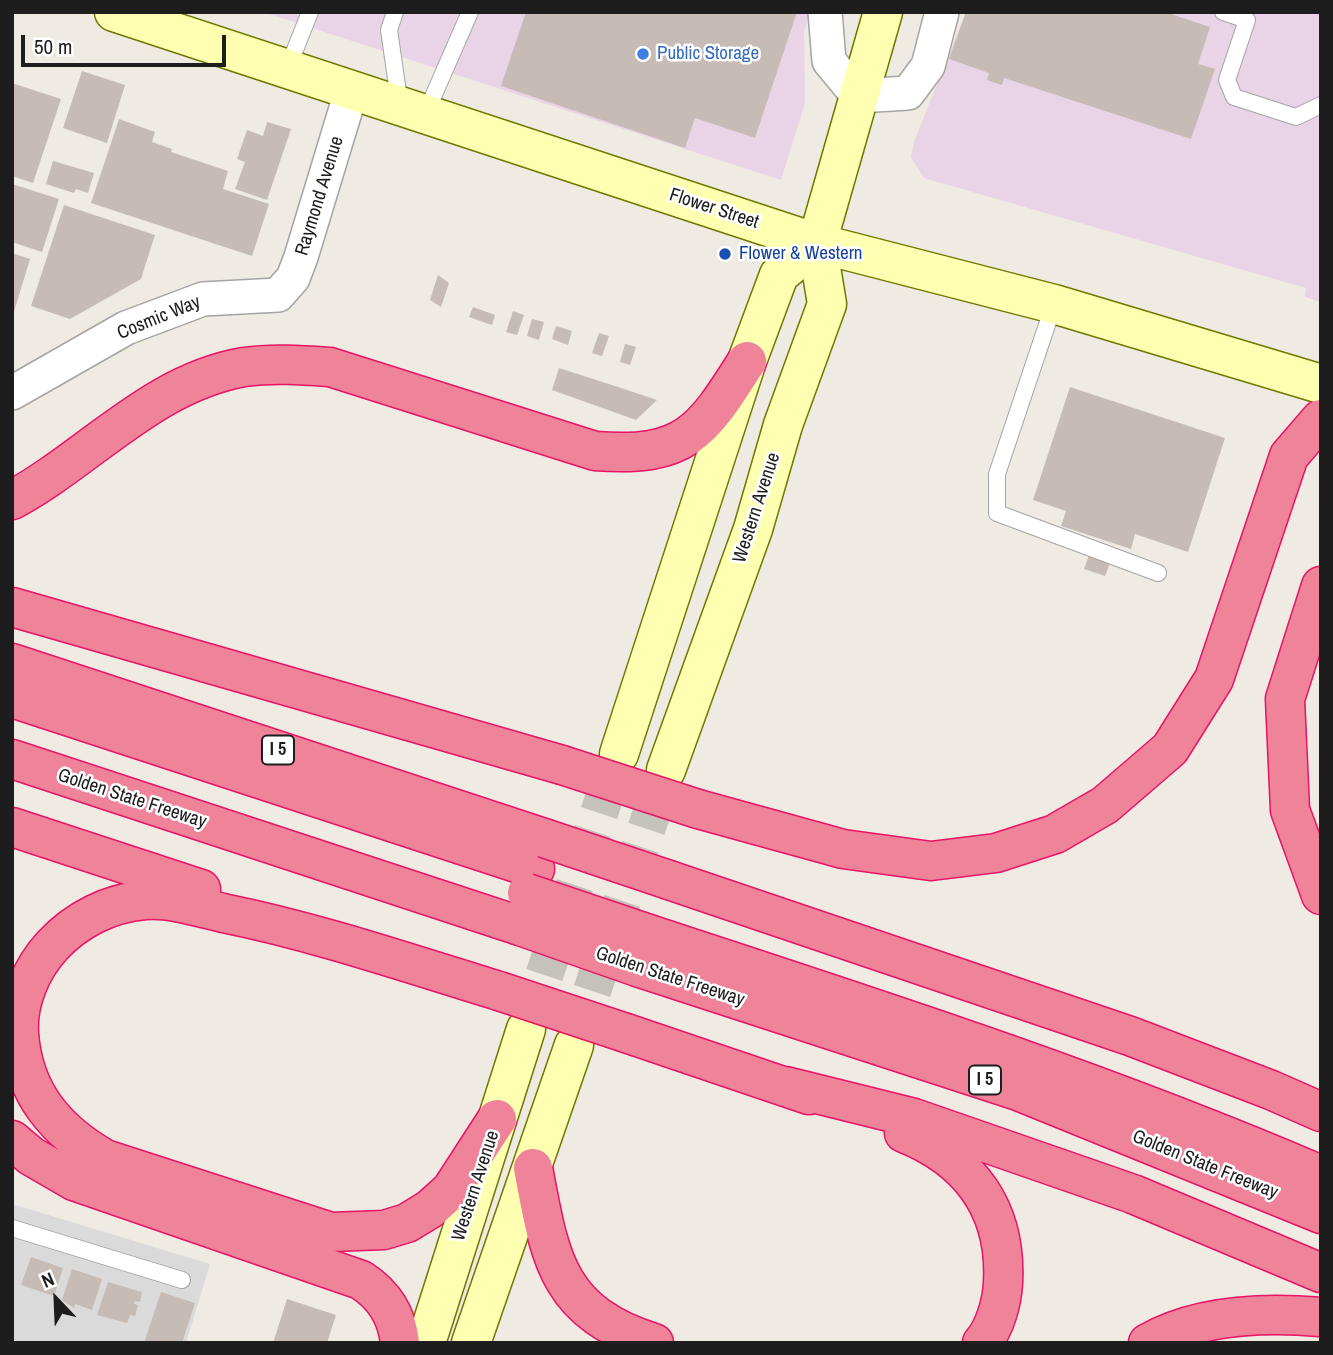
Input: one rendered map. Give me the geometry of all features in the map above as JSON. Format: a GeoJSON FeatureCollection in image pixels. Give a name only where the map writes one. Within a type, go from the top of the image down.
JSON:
{"type":"FeatureCollection","features":[{"type":"Feature","properties":{"kind":"highway"},"geometry":{"type":"LineString","coordinates":[[12,500],[42,484],[162,396],[211,375],[245,367],[284,364],[330,367],[595,451],[629,454],[659,449],[683,439],[710,419],[747,361]]}},
{"type":"Feature","properties":{"kind":"highway"},"geometry":{"type":"LineString","coordinates":[[12,607],[562,765],[698,809],[843,849],[931,861],[996,853],[1055,834],[1105,806],[1170,749],[1214,679],[1289,456],[1321,419]]}},
{"type":"Feature","properties":{"kind":"highway"},"geometry":{"type":"LineString","coordinates":[[1321,586],[1285,699],[1290,810],[1321,895]]}},
{"type":"Feature","properties":{"kind":"highway","name":"Golden State Freeway"},"geometry":{"type":"LineString","coordinates":[[12,663],[531,881],[655,924],[1018,1091],[1321,1214]]}},
{"type":"Feature","properties":{"kind":"highway"},"geometry":{"type":"LineString","coordinates":[[12,698],[531,881]]}},
{"type":"Feature","properties":{"kind":"highway"},"geometry":{"type":"LineString","coordinates":[[12,726],[531,881]]}},
{"type":"Feature","properties":{"kind":"highway","name":"Golden State Freeway"},"geometry":{"type":"LineString","coordinates":[[12,760],[531,881],[655,924],[1130,1036],[1321,1112]]}},
{"type":"Feature","properties":{"kind":"highway"},"geometry":{"type":"LineString","coordinates":[[12,827],[237,901],[286,926]]}},
{"type":"Feature","properties":{"kind":"highway"},"geometry":{"type":"LineString","coordinates":[[497,1119],[451,1190],[430,1209],[407,1223],[384,1230],[331,1232],[105,1158],[78,1143],[56,1124],[32,1083],[19,1032],[28,981],[42,956],[81,920],[111,906],[146,900],[286,926],[499,991],[785,1086],[933,1145],[971,1177],[993,1210],[1005,1253],[1002,1297],[982,1343]]}},
{"type":"Feature","properties":{"kind":"highway"},"geometry":{"type":"LineString","coordinates":[[655,924],[958,1010],[1252,1119],[1321,1151]]}},
{"type":"Feature","properties":{"kind":"highway"},"geometry":{"type":"LineString","coordinates":[[655,924],[990,1045],[1239,1140],[1321,1175]]}},
{"type":"Feature","properties":{"kind":"highway"},"geometry":{"type":"LineString","coordinates":[[785,1086],[914,1118],[1133,1194],[1321,1273]]}},
{"type":"Feature","properties":{"kind":"highway"},"geometry":{"type":"LineString","coordinates":[[12,1140],[31,1156],[74,1181],[361,1280],[386,1300],[394,1316],[400,1343]]}},
{"type":"Feature","properties":{"kind":"highway"},"geometry":{"type":"LineString","coordinates":[[533,1168],[552,1256],[569,1288],[605,1323],[654,1343]]}},
{"type":"Feature","properties":{"kind":"highway"},"geometry":{"type":"LineString","coordinates":[[1148,1343],[1219,1319],[1265,1314],[1321,1317]]}},
{"type":"Feature","properties":{"kind":"main road","name":"Flower Street"},"geometry":{"type":"LineString","coordinates":[[114,12],[817,243],[1054,304],[1321,384]]}},
{"type":"Feature","properties":{"kind":"main road","name":"Western Avenue"},"geometry":{"type":"LineString","coordinates":[[666,770],[753,529],[783,425],[827,304],[817,243],[883,12]]}},
{"type":"Feature","properties":{"kind":"main road"},"geometry":{"type":"LineString","coordinates":[[619,754],[747,361],[779,275],[817,243]]}},
{"type":"Feature","properties":{"kind":"main road","name":"Western Avenue"},"geometry":{"type":"LineString","coordinates":[[426,1343],[526,1029]]}},
{"type":"Feature","properties":{"kind":"main road"},"geometry":{"type":"LineString","coordinates":[[471,1343],[574,1045]]}},
{"type":"Feature","properties":{"kind":"street"},"geometry":{"type":"LineString","coordinates":[[825,12],[829,61],[858,96],[908,93],[928,66],[942,12]]}},
{"type":"Feature","properties":{"kind":"street","name":"Raymond Avenue"},"geometry":{"type":"LineString","coordinates":[[278,295],[293,278],[301,257],[351,92]]}},
{"type":"Feature","properties":{"kind":"street","name":"Cosmic Way"},"geometry":{"type":"LineString","coordinates":[[12,393],[126,328],[202,299],[278,295]]}},
{"type":"Feature","properties":{"kind":"lane"},"geometry":{"type":"LineString","coordinates":[[288,70],[310,12]]}},
{"type":"Feature","properties":{"kind":"lane"},"geometry":{"type":"LineString","coordinates":[[395,12],[389,30],[412,111]]}},
{"type":"Feature","properties":{"kind":"lane"},"geometry":{"type":"LineString","coordinates":[[412,111],[470,12]]}},
{"type":"Feature","properties":{"kind":"lane"},"geometry":{"type":"LineString","coordinates":[[1223,12],[1247,20],[1227,80],[1234,97],[1296,117],[1321,105]]}},
{"type":"Feature","properties":{"kind":"lane"},"geometry":{"type":"LineString","coordinates":[[1054,304],[997,474],[997,513],[1158,573]]}},
{"type":"Feature","properties":{"kind":"lane"},"geometry":{"type":"LineString","coordinates":[[12,1228],[182,1280]]}},
{"type":"Feature","properties":{"kind":"shaded area"},"geometry":{"type":"Polygon","coordinates":[[[263,12],[810,12],[804,33],[805,103],[781,180],[263,12]]]}},
{"type":"Feature","properties":{"kind":"shaded area"},"geometry":{"type":"Polygon","coordinates":[[[966,12],[1321,12],[1321,302],[1305,297],[1306,288],[924,178],[911,157],[914,142],[966,12]]]}},
{"type":"Feature","properties":{"kind":"shaded area"},"geometry":{"type":"Polygon","coordinates":[[[12,1204],[210,1264],[186,1343],[12,1343],[12,1204]]]}},
{"type":"Feature","properties":{"kind":"building"},"geometry":{"type":"Polygon","coordinates":[[[526,12],[797,12],[755,138],[695,118],[685,148],[501,86],[526,12]]]}},
{"type":"Feature","properties":{"kind":"building"},"geometry":{"type":"Polygon","coordinates":[[[966,12],[1165,12],[1210,27],[1198,64],[1215,69],[1191,139],[1004,78],[1002,85],[987,80],[989,73],[949,59],[966,12]]]}},
{"type":"Feature","properties":{"kind":"building"},"geometry":{"type":"Polygon","coordinates":[[[82,71],[125,85],[107,143],[63,128],[82,71]]]}},
{"type":"Feature","properties":{"kind":"building"},"geometry":{"type":"Polygon","coordinates":[[[12,83],[61,99],[33,183],[12,176],[12,83]]]}},
{"type":"Feature","properties":{"kind":"building"},"geometry":{"type":"Polygon","coordinates":[[[119,119],[155,132],[152,142],[172,149],[171,152],[228,171],[223,189],[269,204],[252,256],[91,203],[119,119]]]}},
{"type":"Feature","properties":{"kind":"building"},"geometry":{"type":"Polygon","coordinates":[[[267,122],[291,129],[267,200],[235,189],[245,162],[237,159],[247,130],[263,136],[267,122]]]}},
{"type":"Feature","properties":{"kind":"building"},"geometry":{"type":"Polygon","coordinates":[[[53,161],[94,173],[88,193],[76,189],[74,193],[46,184],[53,161]]]}},
{"type":"Feature","properties":{"kind":"building"},"geometry":{"type":"Polygon","coordinates":[[[12,184],[59,199],[42,252],[12,242],[12,184]]]}},
{"type":"Feature","properties":{"kind":"building"},"geometry":{"type":"Polygon","coordinates":[[[64,205],[155,235],[141,279],[70,319],[31,306],[64,205]]]}},
{"type":"Feature","properties":{"kind":"building"},"geometry":{"type":"Polygon","coordinates":[[[12,253],[30,259],[13,315],[12,315],[12,253]]]}},
{"type":"Feature","properties":{"kind":"building"},"geometry":{"type":"Polygon","coordinates":[[[438,275],[449,283],[441,307],[430,300],[438,275]]]}},
{"type":"Feature","properties":{"kind":"building"},"geometry":{"type":"Polygon","coordinates":[[[473,307],[495,315],[492,325],[469,317],[473,307]]]}},
{"type":"Feature","properties":{"kind":"building"},"geometry":{"type":"Polygon","coordinates":[[[513,311],[524,315],[517,335],[506,332],[513,311]]]}},
{"type":"Feature","properties":{"kind":"building"},"geometry":{"type":"Polygon","coordinates":[[[532,319],[544,322],[539,340],[527,336],[532,319]]]}},
{"type":"Feature","properties":{"kind":"building"},"geometry":{"type":"Polygon","coordinates":[[[556,326],[572,331],[568,345],[552,339],[556,326]]]}},
{"type":"Feature","properties":{"kind":"building"},"geometry":{"type":"Polygon","coordinates":[[[599,333],[609,336],[602,356],[592,353],[599,333]]]}},
{"type":"Feature","properties":{"kind":"building"},"geometry":{"type":"Polygon","coordinates":[[[625,344],[636,347],[630,365],[620,362],[625,344]]]}},
{"type":"Feature","properties":{"kind":"building"},"geometry":{"type":"Polygon","coordinates":[[[559,368],[657,400],[636,420],[552,390],[559,368]]]}},
{"type":"Feature","properties":{"kind":"building"},"geometry":{"type":"Polygon","coordinates":[[[1070,387],[1225,438],[1188,552],[1135,534],[1131,549],[1061,526],[1066,511],[1033,500],[1070,387]]]}},
{"type":"Feature","properties":{"kind":"building"},"geometry":{"type":"Polygon","coordinates":[[[1089,555],[1110,563],[1105,576],[1084,569],[1089,555]]]}},
{"type":"Feature","properties":{"kind":"building"},"geometry":{"type":"Polygon","coordinates":[[[31,1257],[63,1268],[54,1296],[21,1285],[31,1257]]]}},
{"type":"Feature","properties":{"kind":"building"},"geometry":{"type":"Polygon","coordinates":[[[72,1269],[102,1279],[92,1310],[75,1304],[74,1308],[62,1300],[72,1269]]]}},
{"type":"Feature","properties":{"kind":"building"},"geometry":{"type":"Polygon","coordinates":[[[108,1282],[142,1292],[140,1302],[135,1301],[134,1304],[138,1305],[135,1316],[130,1315],[127,1323],[97,1315],[108,1282]]]}},
{"type":"Feature","properties":{"kind":"building"},"geometry":{"type":"Polygon","coordinates":[[[161,1292],[195,1303],[182,1343],[144,1343],[161,1292]]]}},
{"type":"Feature","properties":{"kind":"building"},"geometry":{"type":"Polygon","coordinates":[[[287,1299],[336,1315],[327,1343],[273,1343],[287,1299]]]}},
{"type":"Feature","properties":{"kind":"tunnel"},"geometry":{"type":"LineString","coordinates":[[526,1029],[619,754]]}},
{"type":"Feature","properties":{"kind":"tunnel"},"geometry":{"type":"LineString","coordinates":[[574,1045],[666,770]]}},
{"type":"Feature","properties":{"kind":"place","name":"Public Storage"},"geometry":{"type":"Point","coordinates":[643,54]}},
{"type":"Feature","properties":{"kind":"place","name":"Flower & Western"},"geometry":{"type":"Point","coordinates":[725,254]}}]}
